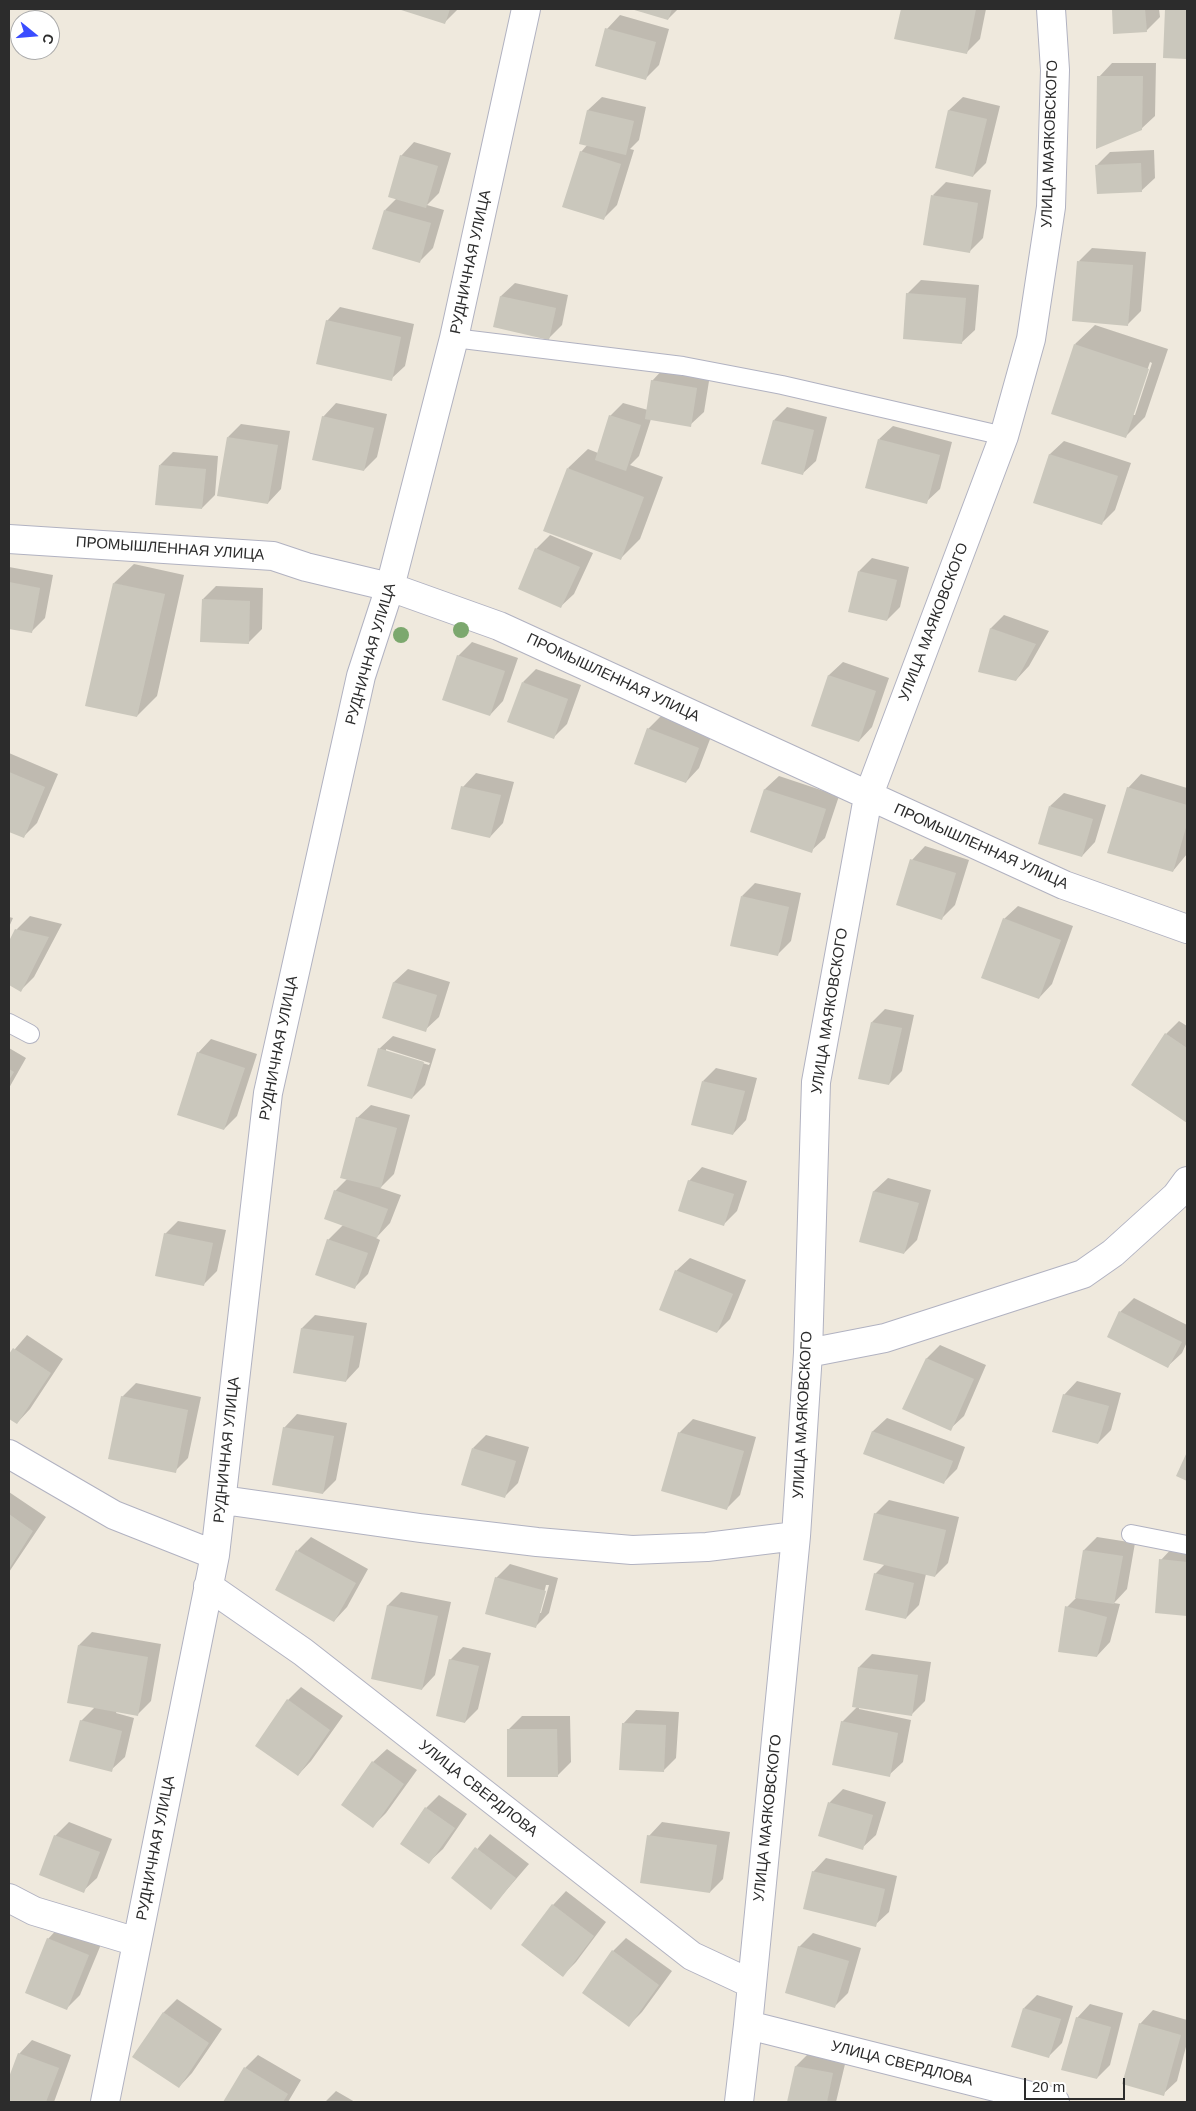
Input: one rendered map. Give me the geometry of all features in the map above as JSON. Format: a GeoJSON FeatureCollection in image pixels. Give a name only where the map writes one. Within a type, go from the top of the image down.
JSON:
{"type":"FeatureCollection","features":[{"type":"Feature","properties":{"kind":"street","name":"РУДНИЧНАЯ УЛИЦА"},"geometry":{"type":"LineString","coordinates":[[105,2102],[215,1555],[268,1093],[361,676],[390,587],[454,338],[526,9]]}},
{"type":"Feature","properties":{"kind":"street","name":"УЛИЦА МАЯКОВСКОГО"},"geometry":{"type":"LineString","coordinates":[[739,2102],[796,1536],[808,1353],[816,1082],[868,797],[1004,436],[1031,338],[1051,207],[1054,70],[1051,9]]}},
{"type":"Feature","properties":{"kind":"street","name":"ПРОМЫШЛЕННАЯ УЛИЦА"},"geometry":{"type":"LineString","coordinates":[[9,539],[273,556],[306,567],[390,587],[499,626],[868,797],[1064,885],[1187,928]]}},
{"type":"Feature","properties":{"kind":"street"},"geometry":{"type":"LineString","coordinates":[[808,1353],[885,1338],[1083,1274],[1113,1253],[1176,1196],[1187,1181]]}},
{"type":"Feature","properties":{"kind":"street"},"geometry":{"type":"LineString","coordinates":[[9,1454],[114,1515],[215,1555]]}},
{"type":"Feature","properties":{"kind":"street"},"geometry":{"type":"LineString","coordinates":[[222,1500],[420,1528],[537,1542],[632,1550],[707,1547],[796,1536]]}},
{"type":"Feature","properties":{"kind":"street","name":"УЛИЦА СВЕРДЛОВА"},"geometry":{"type":"LineString","coordinates":[[208,1586],[303,1652],[692,1956],[752,1984]]}},
{"type":"Feature","properties":{"kind":"street"},"geometry":{"type":"LineString","coordinates":[[9,1898],[34,1911],[137,1942]]}},
{"type":"Feature","properties":{"kind":"street","name":"УЛИЦА СВЕРДЛОВА"},"geometry":{"type":"LineString","coordinates":[[748,2025],[1055,2102]]}},
{"type":"Feature","properties":{"kind":"lane"},"geometry":{"type":"LineString","coordinates":[[454,338],[683,366],[782,385],[1004,436]]}},
{"type":"Feature","properties":{"kind":"lane"},"geometry":{"type":"LineString","coordinates":[[9,1023],[30,1034]]}},
{"type":"Feature","properties":{"kind":"lane"},"geometry":{"type":"LineString","coordinates":[[1131,1534],[1187,1545]]}},
{"type":"Feature","properties":{"kind":"building"},"geometry":{"type":"Polygon","coordinates":[[[398,9],[450,9],[445,24],[398,9]]]}},
{"type":"Feature","properties":{"kind":"building"},"geometry":{"type":"Polygon","coordinates":[[[631,9],[672,9],[668,20],[631,9]]]}},
{"type":"Feature","properties":{"kind":"building"},"geometry":{"type":"Polygon","coordinates":[[[901,9],[976,9],[967,54],[894,39],[901,9]]]}},
{"type":"Feature","properties":{"kind":"building"},"geometry":{"type":"Polygon","coordinates":[[[1112,9],[1145,9],[1147,32],[1113,34],[1112,9]]]}},
{"type":"Feature","properties":{"kind":"building"},"geometry":{"type":"Polygon","coordinates":[[[1165,9],[1187,9],[1187,59],[1163,58],[1165,9]]]}},
{"type":"Feature","properties":{"kind":"building"},"geometry":{"type":"Polygon","coordinates":[[[605,28],[656,42],[646,80],[595,66],[605,28]]]}},
{"type":"Feature","properties":{"kind":"building"},"geometry":{"type":"Polygon","coordinates":[[[1097,76],[1143,76],[1142,130],[1096,149],[1097,76]]]}},
{"type":"Feature","properties":{"kind":"building"},"geometry":{"type":"Polygon","coordinates":[[[587,110],[634,121],[626,155],[579,144],[587,110]]]}},
{"type":"Feature","properties":{"kind":"building"},"geometry":{"type":"Polygon","coordinates":[[[948,110],[987,119],[973,177],[935,168],[948,110]]]}},
{"type":"Feature","properties":{"kind":"building"},"geometry":{"type":"Polygon","coordinates":[[[580,151],[621,164],[604,220],[562,207],[580,151]]]}},
{"type":"Feature","properties":{"kind":"building"},"geometry":{"type":"Polygon","coordinates":[[[400,155],[438,166],[426,208],[388,197],[400,155]]]}},
{"type":"Feature","properties":{"kind":"building"},"geometry":{"type":"Polygon","coordinates":[[[1141,163],[1142,192],[1097,194],[1095,165],[1141,163]]]}},
{"type":"Feature","properties":{"kind":"building"},"geometry":{"type":"Polygon","coordinates":[[[931,195],[978,203],[970,253],[923,245],[931,195]]]}},
{"type":"Feature","properties":{"kind":"building"},"geometry":{"type":"Polygon","coordinates":[[[384,210],[431,223],[420,263],[372,249],[384,210]]]}},
{"type":"Feature","properties":{"kind":"building"},"geometry":{"type":"Polygon","coordinates":[[[1077,261],[1133,265],[1128,326],[1072,321],[1077,261]]]}},
{"type":"Feature","properties":{"kind":"building"},"geometry":{"type":"Polygon","coordinates":[[[906,293],[966,298],[962,344],[903,339],[906,293]]]}},
{"type":"Feature","properties":{"kind":"building"},"geometry":{"type":"Polygon","coordinates":[[[500,296],[556,308],[549,340],[493,327],[500,296]]]}},
{"type":"Feature","properties":{"kind":"building"},"geometry":{"type":"Polygon","coordinates":[[[326,320],[401,337],[392,381],[316,364],[326,320]]]}},
{"type":"Feature","properties":{"kind":"building"},"geometry":{"type":"Polygon","coordinates":[[[1074,344],[1149,369],[1126,438],[1051,414],[1074,344]]]}},
{"type":"Feature","properties":{"kind":"building"},"geometry":{"type":"Polygon","coordinates":[[[651,380],[697,388],[691,427],[645,419],[651,380]]]}},
{"type":"Feature","properties":{"kind":"building"},"geometry":{"type":"Polygon","coordinates":[[[609,415],[641,425],[626,471],[595,460],[609,415]]]}},
{"type":"Feature","properties":{"kind":"building"},"geometry":{"type":"Polygon","coordinates":[[[322,416],[374,428],[364,471],[312,460],[322,416]]]}},
{"type":"Feature","properties":{"kind":"building"},"geometry":{"type":"Polygon","coordinates":[[[773,420],[814,430],[803,475],[761,464],[773,420]]]}},
{"type":"Feature","properties":{"kind":"building"},"geometry":{"type":"Polygon","coordinates":[[[227,437],[278,445],[268,504],[217,496],[227,437]]]}},
{"type":"Feature","properties":{"kind":"building"},"geometry":{"type":"Polygon","coordinates":[[[878,439],[940,455],[927,504],[865,488],[878,439]]]}},
{"type":"Feature","properties":{"kind":"building"},"geometry":{"type":"Polygon","coordinates":[[[1049,454],[1118,476],[1102,525],[1033,503],[1049,454]]]}},
{"type":"Feature","properties":{"kind":"building"},"geometry":{"type":"Polygon","coordinates":[[[159,465],[206,469],[202,509],[155,505],[159,465]]]}},
{"type":"Feature","properties":{"kind":"building"},"geometry":{"type":"Polygon","coordinates":[[[567,468],[644,497],[621,560],[543,531],[567,468]]]}},
{"type":"Feature","properties":{"kind":"building"},"geometry":{"type":"Polygon","coordinates":[[[535,548],[580,567],[561,608],[518,589],[535,548]]]}},
{"type":"Feature","properties":{"kind":"building"},"geometry":{"type":"Polygon","coordinates":[[[858,571],[897,580],[887,621],[848,612],[858,571]]]}},
{"type":"Feature","properties":{"kind":"building"},"geometry":{"type":"Polygon","coordinates":[[[9,582],[40,588],[32,633],[9,629],[9,582]]]}},
{"type":"Feature","properties":{"kind":"building"},"geometry":{"type":"Polygon","coordinates":[[[113,583],[165,594],[137,717],[85,706],[113,583]]]}},
{"type":"Feature","properties":{"kind":"building"},"geometry":{"type":"Polygon","coordinates":[[[202,599],[250,601],[249,644],[200,642],[202,599]]]}},
{"type":"Feature","properties":{"kind":"building"},"geometry":{"type":"Polygon","coordinates":[[[990,628],[1036,644],[1016,681],[978,672],[990,628]]]}},
{"type":"Feature","properties":{"kind":"building"},"geometry":{"type":"Polygon","coordinates":[[[457,655],[505,671],[490,716],[442,700],[457,655]]]}},
{"type":"Feature","properties":{"kind":"building"},"geometry":{"type":"Polygon","coordinates":[[[828,675],[876,691],[859,742],[811,726],[828,675]]]}},
{"type":"Feature","properties":{"kind":"building"},"geometry":{"type":"Polygon","coordinates":[[[522,682],[568,699],[554,739],[507,722],[522,682]]]}},
{"type":"Feature","properties":{"kind":"building"},"geometry":{"type":"Polygon","coordinates":[[[647,728],[699,748],[686,783],[634,764],[647,728]]]}},
{"type":"Feature","properties":{"kind":"building"},"geometry":{"type":"Polygon","coordinates":[[[9,772],[45,787],[24,838],[9,832],[9,772]]]}},
{"type":"Feature","properties":{"kind":"building"},"geometry":{"type":"Polygon","coordinates":[[[461,786],[501,795],[490,838],[451,829],[461,786]]]}},
{"type":"Feature","properties":{"kind":"building"},"geometry":{"type":"Polygon","coordinates":[[[1127,787],[1187,805],[1187,824],[1173,872],[1107,853],[1127,787]]]}},
{"type":"Feature","properties":{"kind":"building"},"geometry":{"type":"Polygon","coordinates":[[[764,789],[826,809],[812,853],[750,832],[764,789]]]}},
{"type":"Feature","properties":{"kind":"building"},"geometry":{"type":"Polygon","coordinates":[[[1049,806],[1093,819],[1082,857],[1038,844],[1049,806]]]}},
{"type":"Feature","properties":{"kind":"building"},"geometry":{"type":"Polygon","coordinates":[[[910,859],[956,873],[942,920],[896,905],[910,859]]]}},
{"type":"Feature","properties":{"kind":"building"},"geometry":{"type":"Polygon","coordinates":[[[741,896],[789,907],[778,956],[730,946],[741,896]]]}},
{"type":"Feature","properties":{"kind":"building"},"geometry":{"type":"Polygon","coordinates":[[[1003,918],[1061,940],[1039,999],[981,978],[1003,918]]]}},
{"type":"Feature","properties":{"kind":"building"},"geometry":{"type":"Polygon","coordinates":[[[15,929],[49,937],[21,992],[9,985],[9,941],[15,929]]]}},
{"type":"Feature","properties":{"kind":"building"},"geometry":{"type":"Polygon","coordinates":[[[393,982],[437,995],[426,1032],[382,1018],[393,982]]]}},
{"type":"Feature","properties":{"kind":"building"},"geometry":{"type":"Polygon","coordinates":[[[871,1022],[902,1028],[889,1085],[858,1079],[871,1022]]]}},
{"type":"Feature","properties":{"kind":"building"},"geometry":{"type":"Polygon","coordinates":[[[1165,1033],[1187,1048],[1187,1123],[1131,1085],[1165,1033]]]}},
{"type":"Feature","properties":{"kind":"building"},"geometry":{"type":"Polygon","coordinates":[[[378,1048],[424,1062],[412,1099],[367,1086],[378,1048]]]}},
{"type":"Feature","properties":{"kind":"building"},"geometry":{"type":"Polygon","coordinates":[[[197,1052],[245,1068],[224,1130],[177,1115],[197,1052]]]}},
{"type":"Feature","properties":{"kind":"building"},"geometry":{"type":"Polygon","coordinates":[[[9,1069],[14,1072],[9,1080],[9,1069]]]}},
{"type":"Feature","properties":{"kind":"building"},"geometry":{"type":"Polygon","coordinates":[[[702,1081],[745,1091],[733,1135],[691,1125],[702,1081]]]}},
{"type":"Feature","properties":{"kind":"building"},"geometry":{"type":"Polygon","coordinates":[[[356,1117],[397,1128],[381,1188],[340,1178],[356,1117]]]}},
{"type":"Feature","properties":{"kind":"building"},"geometry":{"type":"Polygon","coordinates":[[[688,1180],[734,1194],[724,1226],[678,1211],[688,1180]]]}},
{"type":"Feature","properties":{"kind":"building"},"geometry":{"type":"Polygon","coordinates":[[[334,1190],[388,1209],[377,1238],[324,1219],[334,1190]]]}},
{"type":"Feature","properties":{"kind":"building"},"geometry":{"type":"Polygon","coordinates":[[[873,1191],[919,1203],[904,1254],[859,1242],[873,1191]]]}},
{"type":"Feature","properties":{"kind":"building"},"geometry":{"type":"Polygon","coordinates":[[[164,1233],[213,1243],[204,1286],[155,1276],[164,1233]]]}},
{"type":"Feature","properties":{"kind":"building"},"geometry":{"type":"Polygon","coordinates":[[[327,1239],[368,1253],[355,1289],[315,1275],[327,1239]]]}},
{"type":"Feature","properties":{"kind":"building"},"geometry":{"type":"Polygon","coordinates":[[[675,1270],[733,1294],[717,1333],[659,1310],[675,1270]]]}},
{"type":"Feature","properties":{"kind":"building"},"geometry":{"type":"Polygon","coordinates":[[[1119,1311],[1182,1342],[1168,1368],[1107,1337],[1119,1311]]]}},
{"type":"Feature","properties":{"kind":"building"},"geometry":{"type":"Polygon","coordinates":[[[301,1328],[354,1336],[346,1382],[293,1373],[301,1328]]]}},
{"type":"Feature","properties":{"kind":"building"},"geometry":{"type":"Polygon","coordinates":[[[13,1348],[51,1373],[17,1424],[9,1419],[9,1354],[13,1348]]]}},
{"type":"Feature","properties":{"kind":"building"},"geometry":{"type":"Polygon","coordinates":[[[926,1358],[974,1379],[951,1431],[902,1409],[926,1358]]]}},
{"type":"Feature","properties":{"kind":"building"},"geometry":{"type":"Polygon","coordinates":[[[1063,1394],[1109,1406],[1098,1444],[1052,1432],[1063,1394]]]}},
{"type":"Feature","properties":{"kind":"building"},"geometry":{"type":"Polygon","coordinates":[[[121,1396],[188,1410],[176,1473],[108,1459],[121,1396]]]}},
{"type":"Feature","properties":{"kind":"building"},"geometry":{"type":"Polygon","coordinates":[[[283,1427],[334,1436],[323,1494],[272,1485],[283,1427]]]}},
{"type":"Feature","properties":{"kind":"building"},"geometry":{"type":"Polygon","coordinates":[[[872,1431],[953,1461],[944,1484],[863,1454],[872,1431]]]}},
{"type":"Feature","properties":{"kind":"building"},"geometry":{"type":"Polygon","coordinates":[[[678,1432],[744,1451],[727,1510],[661,1491],[678,1432]]]}},
{"type":"Feature","properties":{"kind":"building"},"geometry":{"type":"Polygon","coordinates":[[[472,1448],[516,1461],[505,1498],[461,1485],[472,1448]]]}},
{"type":"Feature","properties":{"kind":"building"},"geometry":{"type":"Polygon","coordinates":[[[1187,1452],[1187,1481],[1176,1476],[1187,1452]]]}},
{"type":"Feature","properties":{"kind":"building"},"geometry":{"type":"Polygon","coordinates":[[[874,1513],[946,1530],[935,1577],[863,1560],[874,1513]]]}},
{"type":"Feature","properties":{"kind":"building"},"geometry":{"type":"Polygon","coordinates":[[[9,1514],[33,1531],[9,1569],[9,1514]]]}},
{"type":"Feature","properties":{"kind":"building"},"geometry":{"type":"Polygon","coordinates":[[[296,1550],[356,1583],[334,1622],[275,1590],[296,1550]]]}},
{"type":"Feature","properties":{"kind":"building"},"geometry":{"type":"Polygon","coordinates":[[[1083,1550],[1123,1556],[1114,1604],[1075,1598],[1083,1550]]]}},
{"type":"Feature","properties":{"kind":"building"},"geometry":{"type":"Polygon","coordinates":[[[1159,1559],[1187,1562],[1187,1616],[1155,1613],[1159,1559]]]}},
{"type":"Feature","properties":{"kind":"building"},"geometry":{"type":"Polygon","coordinates":[[[874,1573],[914,1583],[906,1619],[865,1610],[874,1573]]]}},
{"type":"Feature","properties":{"kind":"building"},"geometry":{"type":"Polygon","coordinates":[[[495,1577],[546,1591],[536,1628],[485,1614],[495,1577]]]}},
{"type":"Feature","properties":{"kind":"building"},"geometry":{"type":"Polygon","coordinates":[[[387,1605],[438,1616],[422,1690],[371,1679],[387,1605]]]}},
{"type":"Feature","properties":{"kind":"building"},"geometry":{"type":"Polygon","coordinates":[[[1065,1606],[1107,1617],[1097,1657],[1058,1652],[1065,1606]]]}},
{"type":"Feature","properties":{"kind":"building"},"geometry":{"type":"Polygon","coordinates":[[[78,1645],[148,1657],[138,1716],[67,1703],[78,1645]]]}},
{"type":"Feature","properties":{"kind":"building"},"geometry":{"type":"Polygon","coordinates":[[[449,1659],[479,1666],[465,1723],[436,1716],[449,1659]]]}},
{"type":"Feature","properties":{"kind":"building"},"geometry":{"type":"Polygon","coordinates":[[[858,1667],[918,1675],[912,1716],[852,1707],[858,1667]]]}},
{"type":"Feature","properties":{"kind":"building"},"geometry":{"type":"Polygon","coordinates":[[[287,1699],[330,1730],[298,1776],[255,1746],[287,1699]]]}},
{"type":"Feature","properties":{"kind":"building"},"geometry":{"type":"Polygon","coordinates":[[[80,1720],[122,1731],[112,1772],[69,1761],[80,1720]]]}},
{"type":"Feature","properties":{"kind":"building"},"geometry":{"type":"Polygon","coordinates":[[[841,1721],[898,1733],[890,1777],[832,1765],[841,1721]]]}},
{"type":"Feature","properties":{"kind":"building"},"geometry":{"type":"Polygon","coordinates":[[[622,1723],[666,1725],[664,1772],[619,1770],[622,1723]]]}},
{"type":"Feature","properties":{"kind":"building"},"geometry":{"type":"Polygon","coordinates":[[[507,1729],[557,1729],[558,1777],[507,1777],[507,1729]]]}},
{"type":"Feature","properties":{"kind":"building"},"geometry":{"type":"Polygon","coordinates":[[[372,1761],[404,1784],[373,1828],[341,1805],[372,1761]]]}},
{"type":"Feature","properties":{"kind":"building"},"geometry":{"type":"Polygon","coordinates":[[[828,1802],[873,1815],[863,1850],[818,1836],[828,1802]]]}},
{"type":"Feature","properties":{"kind":"building"},"geometry":{"type":"Polygon","coordinates":[[[425,1807],[455,1828],[429,1864],[400,1844],[425,1807]]]}},
{"type":"Feature","properties":{"kind":"building"},"geometry":{"type":"Polygon","coordinates":[[[54,1835],[100,1852],[84,1893],[39,1875],[54,1835]]]}},
{"type":"Feature","properties":{"kind":"building"},"geometry":{"type":"Polygon","coordinates":[[[647,1835],[717,1845],[710,1893],[640,1883],[647,1835]]]}},
{"type":"Feature","properties":{"kind":"building"},"geometry":{"type":"Polygon","coordinates":[[[475,1847],[516,1878],[491,1910],[451,1878],[475,1847]]]}},
{"type":"Feature","properties":{"kind":"building"},"geometry":{"type":"Polygon","coordinates":[[[812,1871],[885,1889],[876,1927],[803,1909],[812,1871]]]}},
{"type":"Feature","properties":{"kind":"building"},"geometry":{"type":"Polygon","coordinates":[[[552,1904],[594,1936],[563,1977],[521,1945],[552,1904]]]}},
{"type":"Feature","properties":{"kind":"building"},"geometry":{"type":"Polygon","coordinates":[[[47,1938],[89,1955],[67,2010],[25,1993],[47,1938]]]}},
{"type":"Feature","properties":{"kind":"building"},"geometry":{"type":"Polygon","coordinates":[[[798,1946],[849,1961],[835,2008],[785,1993],[798,1946]]]}},
{"type":"Feature","properties":{"kind":"building"},"geometry":{"type":"Polygon","coordinates":[[[612,1950],[659,1985],[629,2027],[582,1993],[612,1950]]]}},
{"type":"Feature","properties":{"kind":"building"},"geometry":{"type":"Polygon","coordinates":[[[1023,2008],[1061,2019],[1049,2058],[1011,2047],[1023,2008]]]}},
{"type":"Feature","properties":{"kind":"building"},"geometry":{"type":"Polygon","coordinates":[[[163,2012],[209,2043],[179,2088],[132,2057],[163,2012]]]}},
{"type":"Feature","properties":{"kind":"building"},"geometry":{"type":"Polygon","coordinates":[[[1076,2017],[1111,2027],[1097,2079],[1061,2070],[1076,2017]]]}},
{"type":"Feature","properties":{"kind":"building"},"geometry":{"type":"Polygon","coordinates":[[[1139,2023],[1181,2035],[1164,2096],[1122,2084],[1139,2023]]]}},
{"type":"Feature","properties":{"kind":"building"},"geometry":{"type":"Polygon","coordinates":[[[18,2053],[59,2068],[46,2102],[9,2102],[9,2077],[18,2053]]]}},
{"type":"Feature","properties":{"kind":"building"},"geometry":{"type":"Polygon","coordinates":[[[795,2066],[833,2073],[827,2102],[787,2102],[795,2066]]]}},
{"type":"Feature","properties":{"kind":"building"},"geometry":{"type":"Polygon","coordinates":[[[244,2067],[288,2094],[283,2102],[223,2102],[244,2067]]]}}]}
